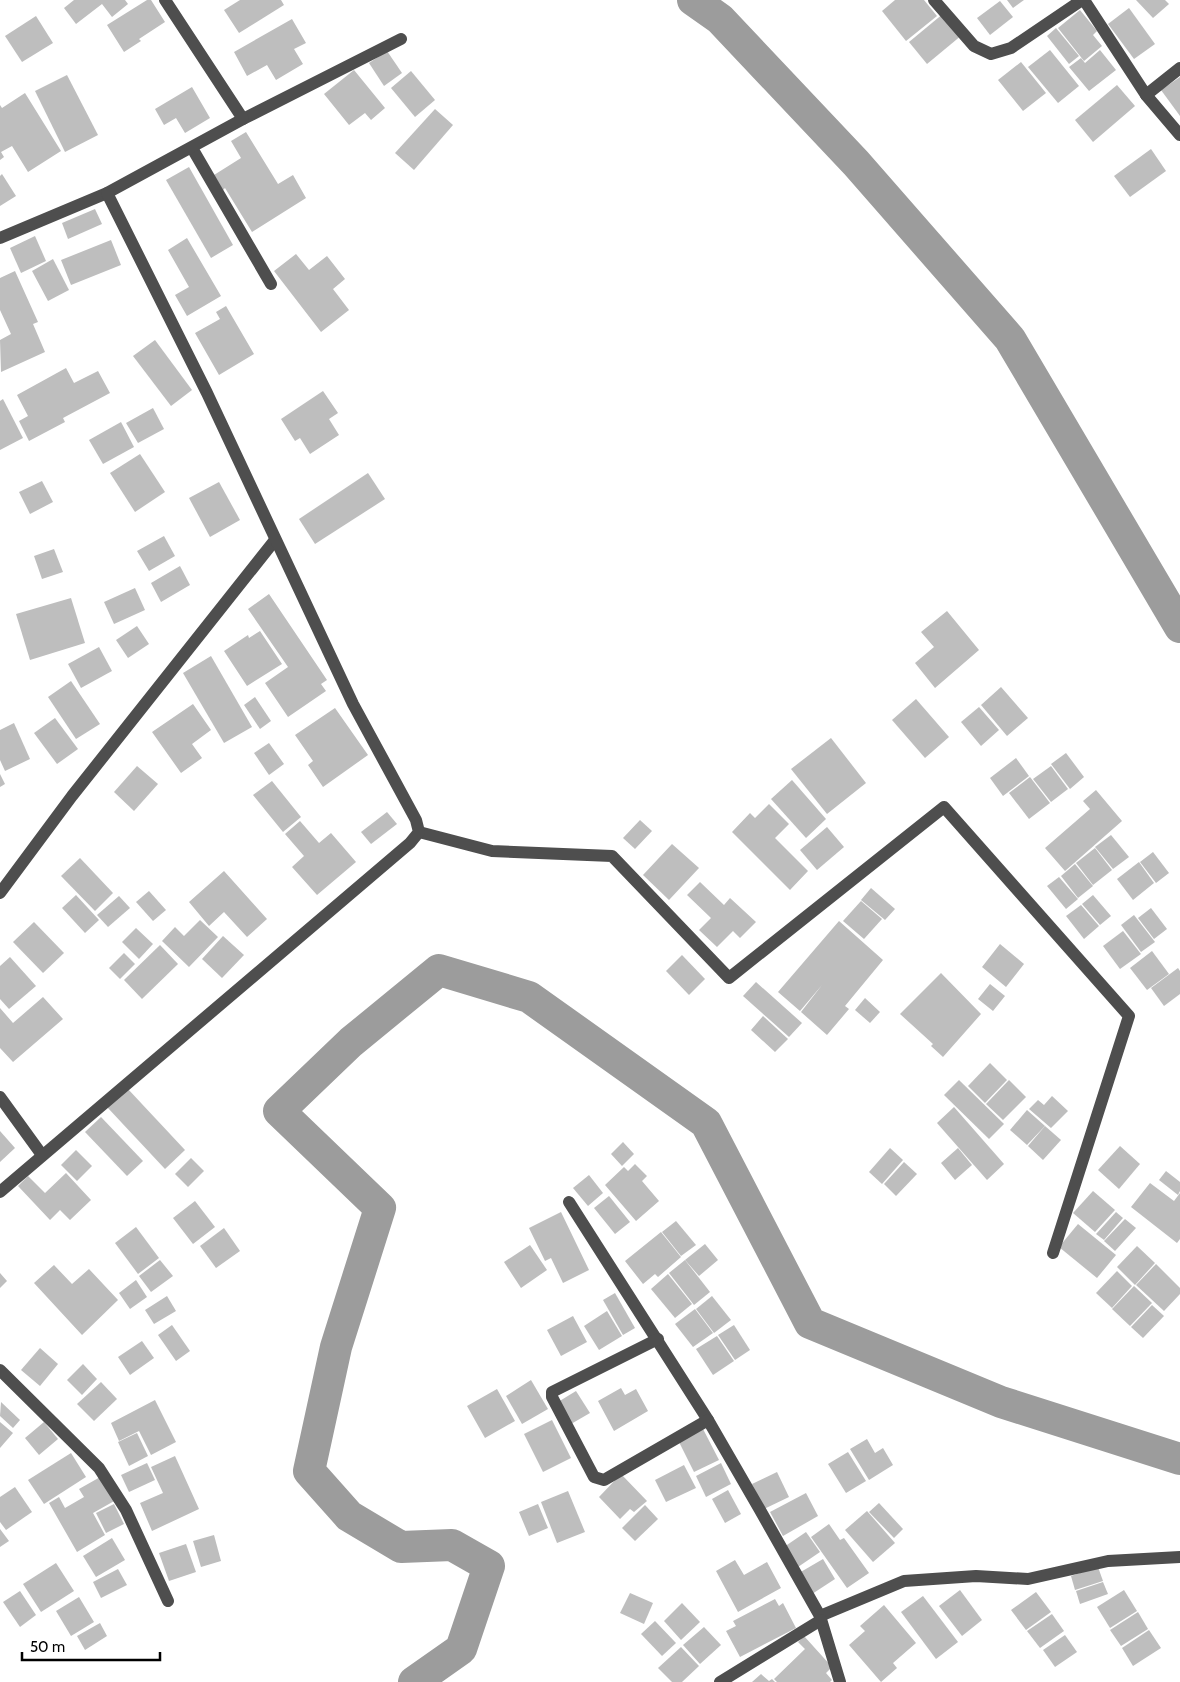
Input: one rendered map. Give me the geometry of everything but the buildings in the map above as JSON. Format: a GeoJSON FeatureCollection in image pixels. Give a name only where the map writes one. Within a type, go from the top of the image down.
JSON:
{"type":"FeatureCollection","features":[{"type":"Feature","properties":{"kind":"street"},"geometry":{"type":"LineString","coordinates":[[165,0],[243,119]]}},
{"type":"Feature","properties":{"kind":"street"},"geometry":{"type":"LineString","coordinates":[[934,0],[974,46],[991,54],[1011,48],[1083,0],[1146,95],[1180,135]]}},
{"type":"Feature","properties":{"kind":"street"},"geometry":{"type":"LineString","coordinates":[[0,238],[107,193],[243,119],[400,39]]}},
{"type":"Feature","properties":{"kind":"street"},"geometry":{"type":"LineString","coordinates":[[1146,95],[1180,68]]}},
{"type":"Feature","properties":{"kind":"street"},"geometry":{"type":"LineString","coordinates":[[192,148],[271,284]]}},
{"type":"Feature","properties":{"kind":"street"},"geometry":{"type":"LineString","coordinates":[[107,193],[207,393],[353,704],[416,820],[419,832]]}},
{"type":"Feature","properties":{"kind":"street"},"geometry":{"type":"LineString","coordinates":[[0,893],[72,796],[275,540]]}},
{"type":"Feature","properties":{"kind":"street"},"geometry":{"type":"LineString","coordinates":[[419,832],[492,851],[612,856],[729,978],[944,807],[1129,1016],[1053,1253]]}},
{"type":"Feature","properties":{"kind":"street"},"geometry":{"type":"LineString","coordinates":[[0,1192],[410,843],[419,832]]}},
{"type":"Feature","properties":{"kind":"street"},"geometry":{"type":"LineString","coordinates":[[0,1097],[42,1155]]}},
{"type":"Feature","properties":{"kind":"street"},"geometry":{"type":"LineString","coordinates":[[569,1202],[658,1338],[708,1420],[820,1618],[840,1682]]}},
{"type":"Feature","properties":{"kind":"street"},"geometry":{"type":"LineString","coordinates":[[658,1338],[552,1392],[552,1398],[594,1477],[604,1480],[708,1420]]}},
{"type":"Feature","properties":{"kind":"street"},"geometry":{"type":"LineString","coordinates":[[0,1370],[99,1468],[126,1510],[168,1600]]}},
{"type":"Feature","properties":{"kind":"street"},"geometry":{"type":"LineString","coordinates":[[720,1682],[820,1618],[904,1581],[976,1576],[1028,1579],[1108,1561],[1180,1556]]}},
{"type":"Feature","properties":{"kind":"waterway"},"geometry":{"type":"LineString","coordinates":[[693,0],[720,19],[856,163],[1010,339],[1180,627]]}},
{"type":"Feature","properties":{"kind":"waterway"},"geometry":{"type":"LineString","coordinates":[[414,1682],[461,1649],[489,1566],[452,1545],[401,1547],[349,1516],[309,1471],[336,1347],[380,1208],[279,1111],[351,1042],[439,970],[529,997],[706,1123],[810,1323],[1001,1402],[1180,1459]]}}]}
